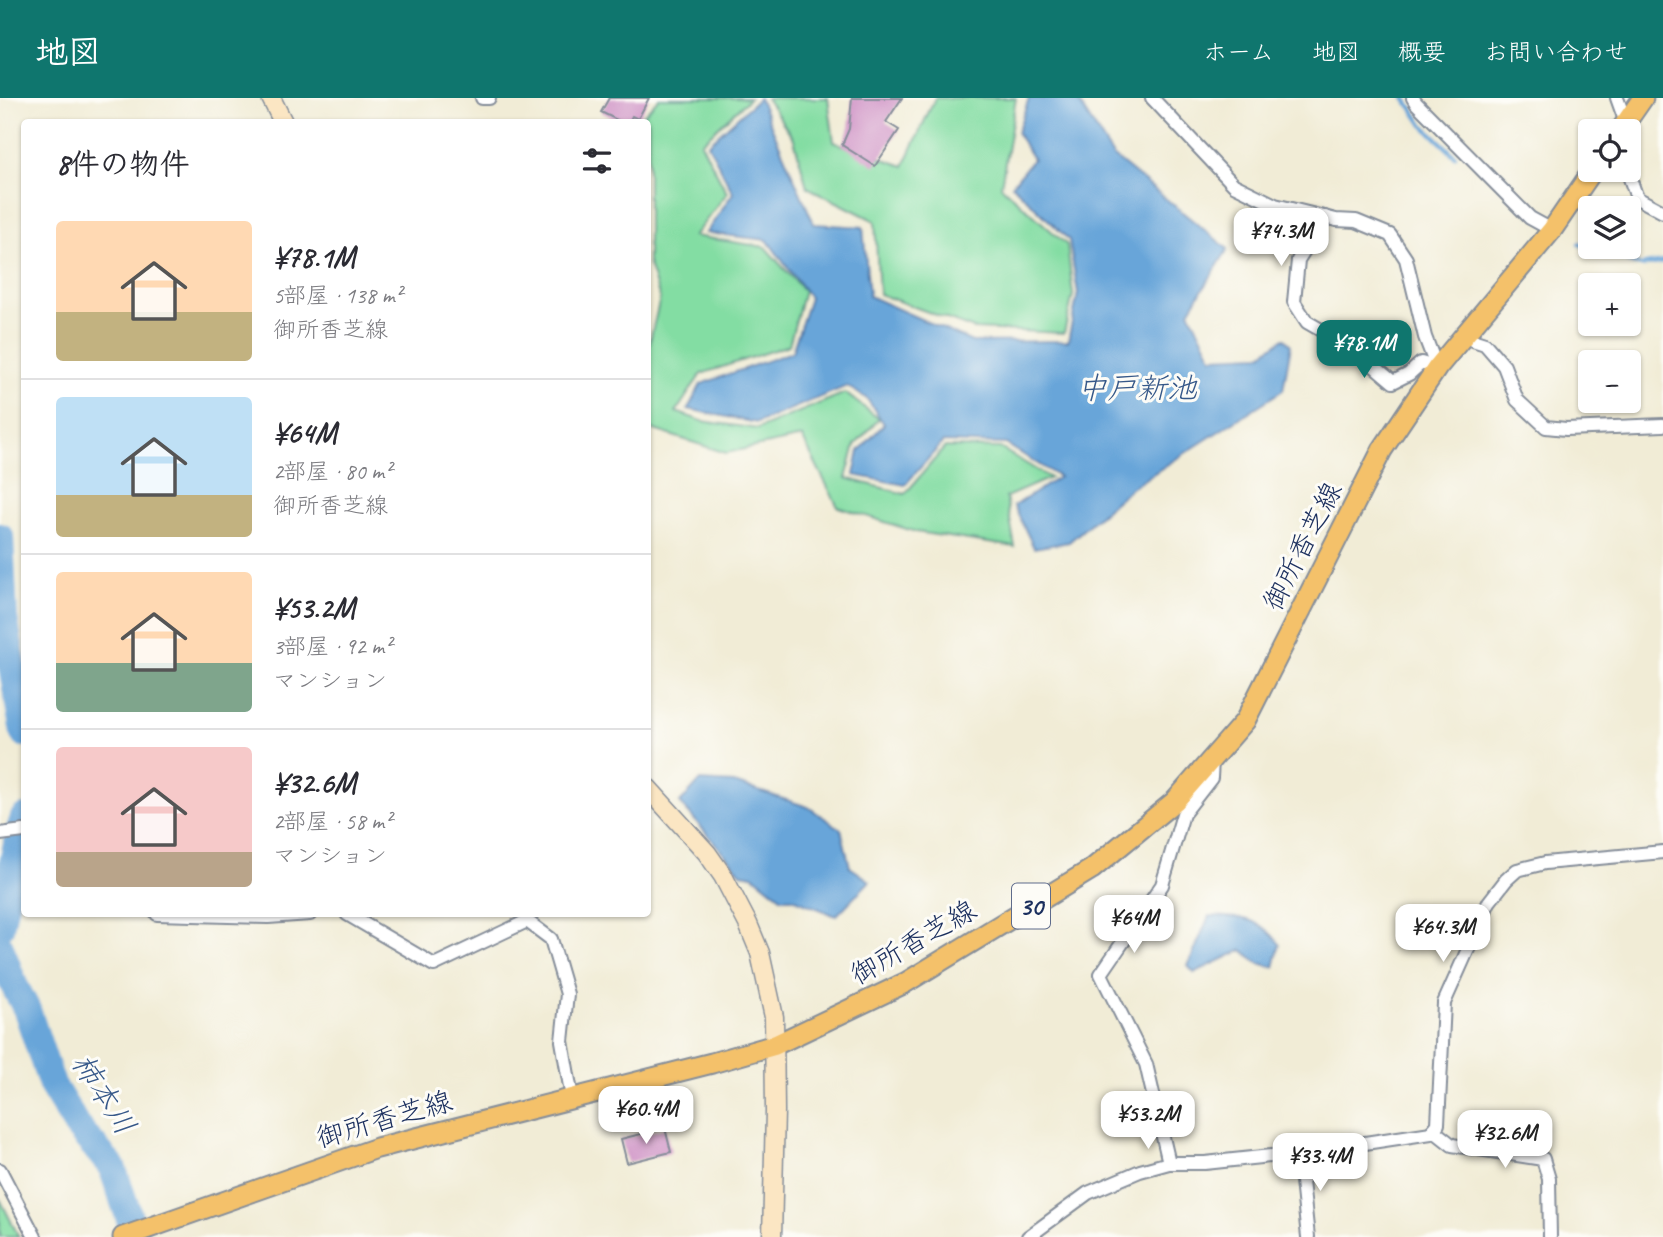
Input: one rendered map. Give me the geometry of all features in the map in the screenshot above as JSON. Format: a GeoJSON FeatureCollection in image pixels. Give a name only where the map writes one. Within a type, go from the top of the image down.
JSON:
{"type":"FeatureCollection","features":[{"type":"Feature","properties":{"kind":"main road"},"geometry":{"type":"LineString","coordinates":[[1629,119],[1643,98]]}},
{"type":"Feature","properties":{"kind":"main road","name":"御所香芝線"},"geometry":{"type":"LineString","coordinates":[[126,1236],[377,1147],[775,1045],[905,983],[1092,869],[1175,813],[1212,760],[1245,721],[1382,450],[1437,368],[1552,230],[1585,182]]}},
{"type":"Feature","properties":{"kind":"street"},"geometry":{"type":"LineString","coordinates":[[271,98],[282,119]]}},
{"type":"Feature","properties":{"kind":"street"},"geometry":{"type":"LineString","coordinates":[[482,98],[489,98]]}},
{"type":"Feature","properties":{"kind":"street"},"geometry":{"type":"LineString","coordinates":[[1152,98],[1234,185],[1275,205],[1356,221],[1390,235],[1406,258],[1425,337],[1437,368]]}},
{"type":"Feature","properties":{"kind":"street"},"geometry":{"type":"LineString","coordinates":[[1413,98],[1530,218],[1552,230]]}},
{"type":"Feature","properties":{"kind":"street"},"geometry":{"type":"LineString","coordinates":[[1617,98],[1621,119]]}},
{"type":"Feature","properties":{"kind":"street"},"geometry":{"type":"LineString","coordinates":[[1631,182],[1637,198],[1663,212]]}},
{"type":"Feature","properties":{"kind":"street"},"geometry":{"type":"LineString","coordinates":[[1325,217],[1298,260],[1294,302],[1307,322],[1354,349],[1393,382],[1409,374],[1421,363],[1437,368]]}},
{"type":"Feature","properties":{"kind":"street"},"geometry":{"type":"LineString","coordinates":[[1463,337],[1485,344],[1504,366],[1517,400],[1546,426],[1566,429],[1663,425]]}},
{"type":"Feature","properties":{"kind":"street"},"geometry":{"type":"LineString","coordinates":[[651,791],[707,853],[723,876],[748,924],[769,986],[775,1045],[772,1237]]}},
{"type":"Feature","properties":{"kind":"street"},"geometry":{"type":"LineString","coordinates":[[1169,1163],[1146,1065],[1101,974],[1162,885],[1175,813]]}},
{"type":"Feature","properties":{"kind":"street"},"geometry":{"type":"LineString","coordinates":[[1028,1237],[1088,1193],[1140,1171],[1169,1163],[1205,1163],[1299,1153],[1421,1136],[1433,1130],[1438,1124],[1444,1003],[1489,902],[1506,880],[1517,870],[1545,863],[1663,852]]}},
{"type":"Feature","properties":{"kind":"street"},"geometry":{"type":"LineString","coordinates":[[352,917],[434,965],[527,921],[551,939],[567,994],[562,1041],[572,1098]]}},
{"type":"Feature","properties":{"kind":"street"},"geometry":{"type":"LineString","coordinates":[[1433,1130],[1452,1145],[1543,1159],[1549,1179],[1550,1237]]}},
{"type":"Feature","properties":{"kind":"street"},"geometry":{"type":"LineString","coordinates":[[1299,1153],[1308,1237]]}},
{"type":"Feature","properties":{"kind":"street"},"geometry":{"type":"LineString","coordinates":[[0,1170],[35,1237]]}},
{"type":"Feature","properties":{"kind":"green space"},"geometry":{"type":"Polygon","coordinates":[[[659,98],[750,98],[701,143],[727,193],[694,236],[765,247],[804,291],[789,345],[701,374],[676,412],[702,421],[758,429],[845,393],[879,419],[855,445],[846,478],[905,494],[945,447],[1000,448],[1050,478],[1006,497],[1015,547],[916,532],[838,507],[802,437],[726,453],[651,429],[651,336],[660,298],[651,271],[651,119],[640,119],[659,98]]]}},
{"type":"Feature","properties":{"kind":"green space"},"geometry":{"type":"Polygon","coordinates":[[[766,98],[828,98],[834,142],[904,166],[935,98],[1016,98],[1001,186],[1067,245],[1073,295],[1064,333],[974,329],[879,294],[875,221],[807,187],[794,139],[766,98]]]}},
{"type":"Feature","properties":{"kind":"green space"},"geometry":{"type":"Polygon","coordinates":[[[0,1199],[19,1237],[0,1237],[0,1199]]]}},
{"type":"Feature","properties":{"kind":"water","name":"中戸新池"},"geometry":{"type":"Polygon","coordinates":[[[759,98],[814,224],[863,227],[869,296],[972,342],[1068,341],[1078,293],[1069,240],[1012,185],[1033,159],[1017,133],[1029,98],[1076,98],[1113,156],[1228,249],[1189,311],[1212,357],[1260,355],[1284,338],[1291,345],[1283,390],[1131,488],[1069,542],[1034,548],[1014,506],[1059,477],[1006,444],[943,442],[905,485],[854,475],[859,451],[884,424],[867,399],[847,386],[757,423],[688,409],[701,384],[792,352],[810,298],[767,240],[706,233],[733,193],[708,144],[759,98]]]}},
{"type":"Feature","properties":{"kind":"water"},"geometry":{"type":"Polygon","coordinates":[[[700,781],[734,783],[808,807],[841,829],[850,867],[870,881],[836,916],[793,898],[782,898],[753,875],[741,873],[680,803],[700,781]]]}},
{"type":"Feature","properties":{"kind":"water"},"geometry":{"type":"Polygon","coordinates":[[[1209,916],[1240,918],[1264,928],[1280,944],[1274,967],[1258,963],[1242,950],[1194,973],[1188,966],[1209,916]]]}},
{"type":"Feature","properties":{"kind":"building"},"geometry":{"type":"Polygon","coordinates":[[[609,98],[649,98],[638,119],[632,116],[630,119],[615,119],[601,112],[609,98]]]}},
{"type":"Feature","properties":{"kind":"building"},"geometry":{"type":"Polygon","coordinates":[[[852,98],[902,98],[886,122],[899,130],[875,166],[842,145],[849,129],[852,98]]]}},
{"type":"Feature","properties":{"kind":"building"},"geometry":{"type":"Polygon","coordinates":[[[665,1128],[671,1152],[627,1163],[621,1139],[665,1128]]]}},
{"type":"Feature","properties":{"kind":"waterway"},"geometry":{"type":"LineString","coordinates":[[1405,98],[1423,125],[1455,156]]}},
{"type":"Feature","properties":{"kind":"waterway"},"geometry":{"type":"LineString","coordinates":[[1621,259],[1641,266],[1663,262]]}},
{"type":"Feature","properties":{"kind":"waterway","name":"柿本川"},"geometry":{"type":"LineString","coordinates":[[0,537],[4,618],[21,716]]}},
{"type":"Feature","properties":{"kind":"waterway","name":"柿本川"},"geometry":{"type":"LineString","coordinates":[[0,927],[21,827]]}},
{"type":"Feature","properties":{"kind":"waterway","name":"柿本川"},"geometry":{"type":"LineString","coordinates":[[0,947],[14,985],[27,1010],[52,1085],[77,1126],[112,1167],[136,1237]]}}]}
